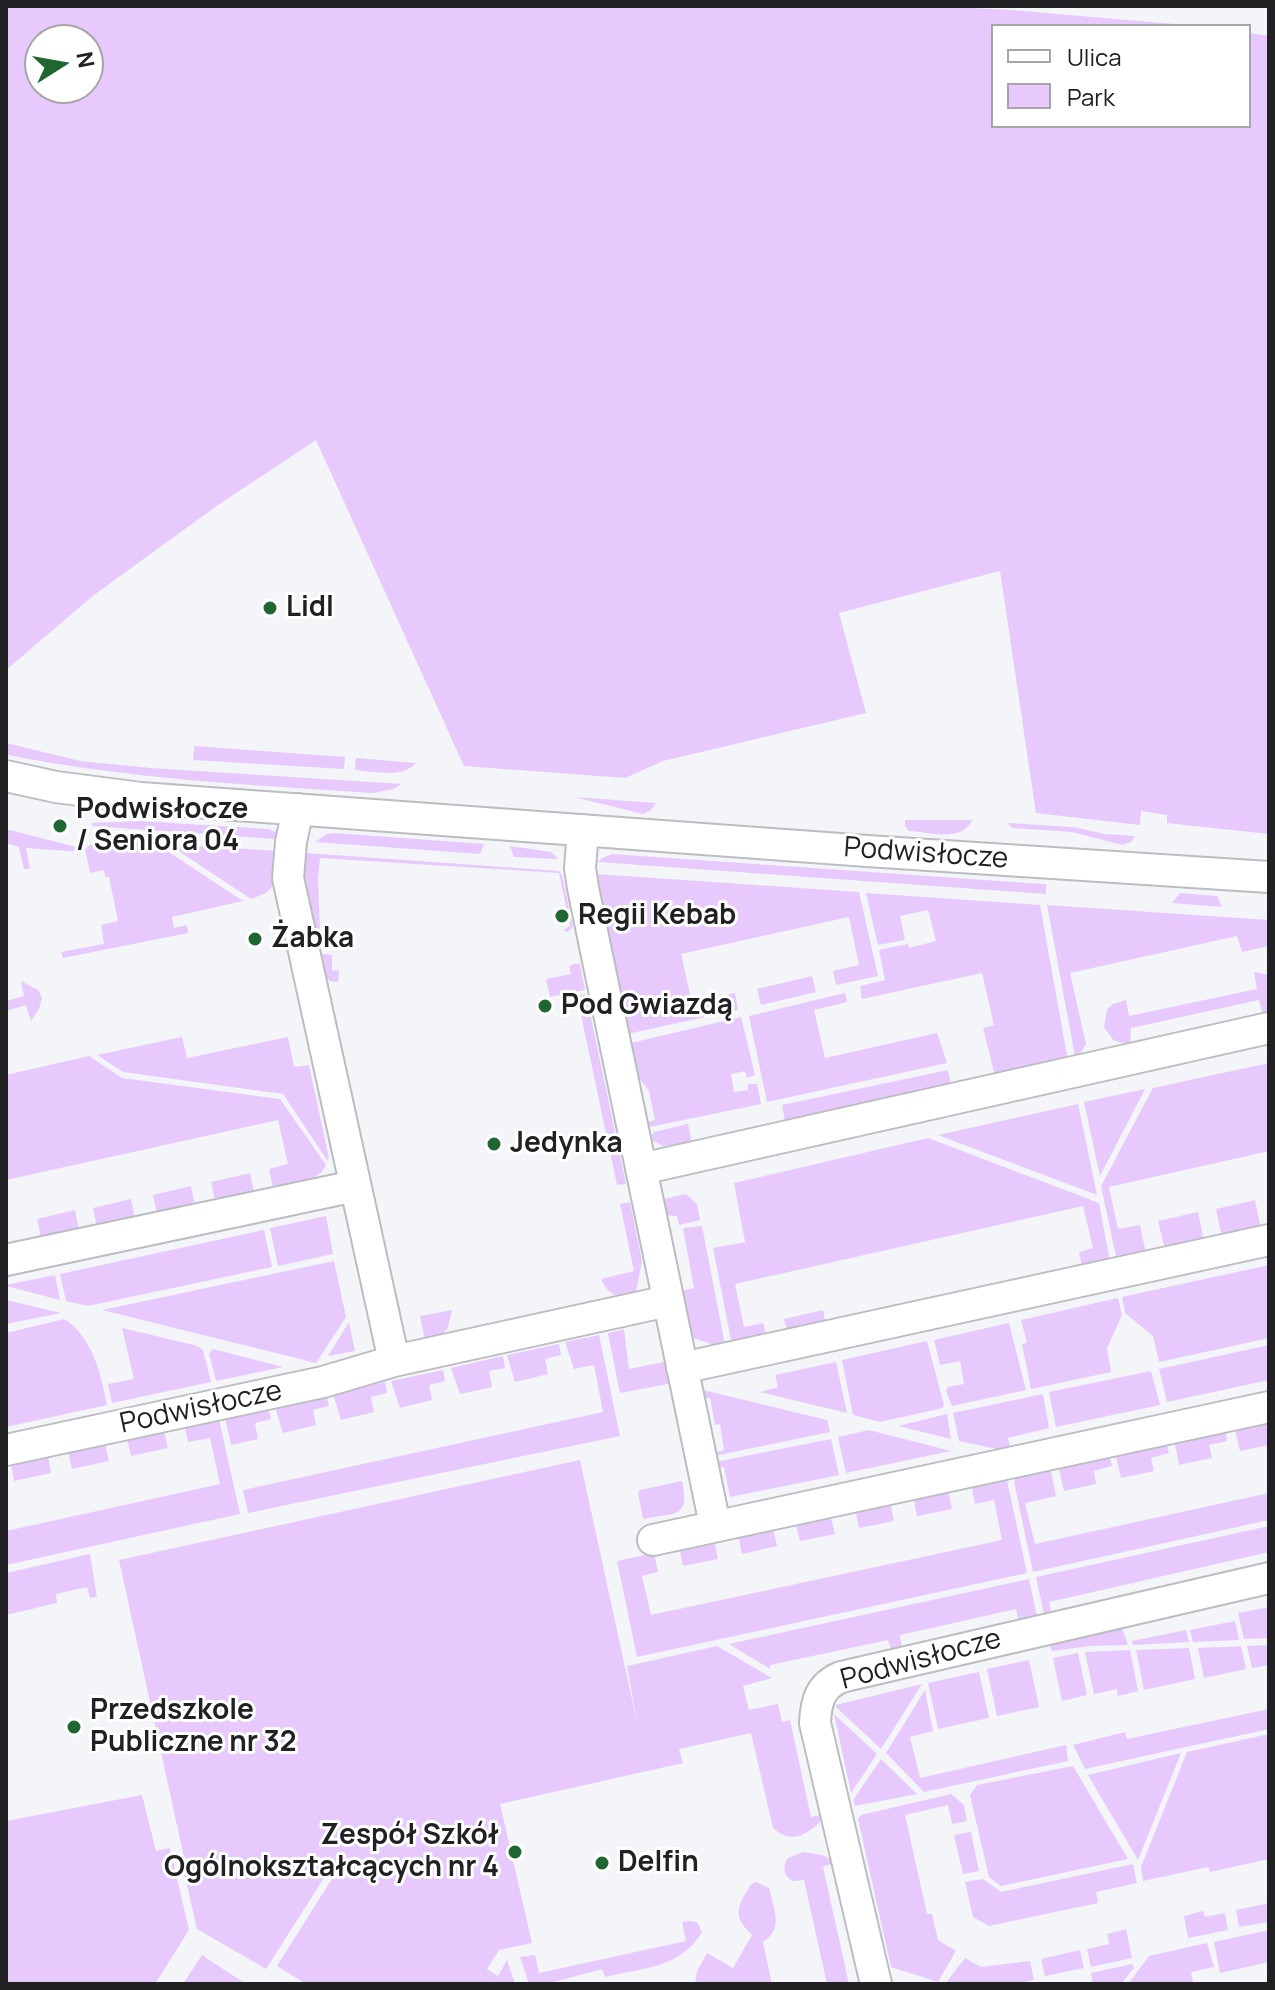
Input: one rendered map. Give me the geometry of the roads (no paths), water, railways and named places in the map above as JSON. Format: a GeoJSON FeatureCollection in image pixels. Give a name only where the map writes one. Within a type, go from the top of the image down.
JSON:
{"type":"FeatureCollection","features":[{"type":"Feature","properties":{"kind":"street","name":"Podwisłocze"},"geometry":{"type":"LineString","coordinates":[[6,776],[110,795],[1269,877]]}},
{"type":"Feature","properties":{"kind":"street"},"geometry":{"type":"LineString","coordinates":[[298,809],[288,878],[394,1361]]}},
{"type":"Feature","properties":{"kind":"street"},"geometry":{"type":"LineString","coordinates":[[583,830],[580,868],[583,888],[715,1525]]}},
{"type":"Feature","properties":{"kind":"street"},"geometry":{"type":"LineString","coordinates":[[641,1169],[1269,1028]]}},
{"type":"Feature","properties":{"kind":"street"},"geometry":{"type":"LineString","coordinates":[[6,1260],[355,1186]]}},
{"type":"Feature","properties":{"kind":"street"},"geometry":{"type":"LineString","coordinates":[[682,1368],[1269,1240]]}},
{"type":"Feature","properties":{"kind":"street","name":"Podwisłocze"},"geometry":{"type":"LineString","coordinates":[[6,1450],[323,1382],[394,1361],[668,1301]]}},
{"type":"Feature","properties":{"kind":"street"},"geometry":{"type":"LineString","coordinates":[[653,1540],[1269,1407]]}},
{"type":"Feature","properties":{"kind":"street","name":"Podwisłocze"},"geometry":{"type":"LineString","coordinates":[[876,1984],[815,1723],[819,1694],[832,1680],[1269,1578]]}},
{"type":"Feature","properties":{"kind":"place","name":"Lidl"},"geometry":{"type":"Point","coordinates":[270,608]}},
{"type":"Feature","properties":{"kind":"place","name":"Podwisłocze / Seniora 04"},"geometry":{"type":"Point","coordinates":[60,826]}},
{"type":"Feature","properties":{"kind":"place","name":"Regii Kebab"},"geometry":{"type":"Point","coordinates":[562,916]}},
{"type":"Feature","properties":{"kind":"place","name":"Żabka"},"geometry":{"type":"Point","coordinates":[255,939]}},
{"type":"Feature","properties":{"kind":"place","name":"Pod Gwiazdą"},"geometry":{"type":"Point","coordinates":[545,1006]}},
{"type":"Feature","properties":{"kind":"place","name":"Jedynka"},"geometry":{"type":"Point","coordinates":[494,1144]}},
{"type":"Feature","properties":{"kind":"place","name":"Przedszkole Publiczne nr 32"},"geometry":{"type":"Point","coordinates":[74,1727]}},
{"type":"Feature","properties":{"kind":"place","name":"Zespół Szkół Ogólnokształcących nr 4"},"geometry":{"type":"Point","coordinates":[515,1852]}},
{"type":"Feature","properties":{"kind":"place","name":"Delfin"},"geometry":{"type":"Point","coordinates":[602,1863]}}]}
